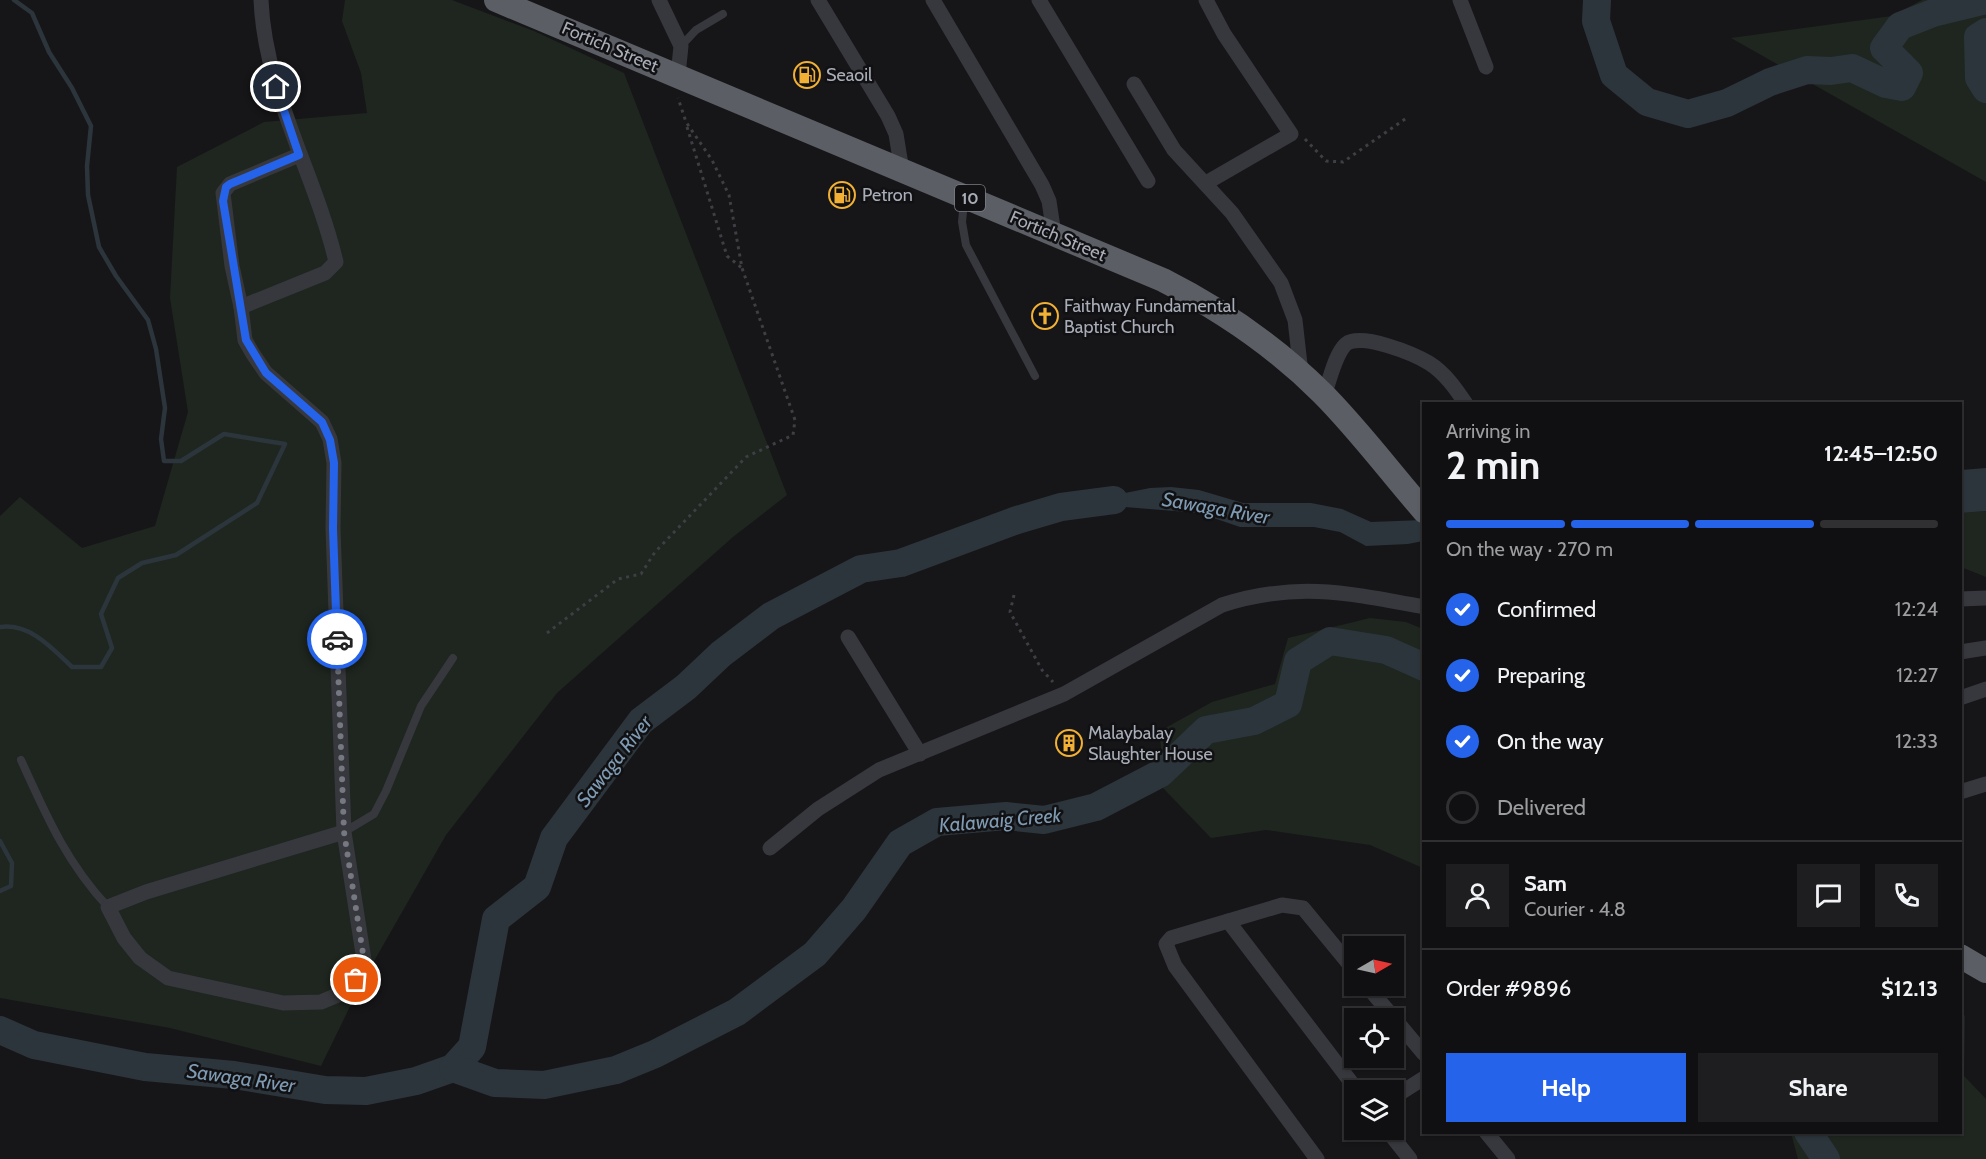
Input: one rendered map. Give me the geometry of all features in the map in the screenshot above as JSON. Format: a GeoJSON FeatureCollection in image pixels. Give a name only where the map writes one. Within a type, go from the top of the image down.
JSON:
{"type":"FeatureCollection","features":[{"type":"Feature","properties":{"kind":"highway","name":"Fortich Street"},"geometry":{"type":"LineString","coordinates":[[496,0],[526,6],[678,75],[1163,280],[1209,303],[1262,341],[1324,394],[1422,509]]}},
{"type":"Feature","properties":{"kind":"highway"},"geometry":{"type":"LineString","coordinates":[[1962,957],[1986,971]]}},
{"type":"Feature","properties":{"kind":"street"},"geometry":{"type":"LineString","coordinates":[[241,307],[325,273],[336,262],[276,87],[266,44],[261,0]]}},
{"type":"Feature","properties":{"kind":"street"},"geometry":{"type":"LineString","coordinates":[[659,0],[681,46],[678,75]]}},
{"type":"Feature","properties":{"kind":"street"},"geometry":{"type":"LineString","coordinates":[[818,0],[888,116],[896,134],[902,171]]}},
{"type":"Feature","properties":{"kind":"street"},"geometry":{"type":"LineString","coordinates":[[933,0],[1042,184],[1049,201],[1054,234]]}},
{"type":"Feature","properties":{"kind":"street"},"geometry":{"type":"LineString","coordinates":[[1039,0],[1148,181]]}},
{"type":"Feature","properties":{"kind":"street"},"geometry":{"type":"LineString","coordinates":[[1206,0],[1224,34],[1291,134],[1206,183]]}},
{"type":"Feature","properties":{"kind":"street"},"geometry":{"type":"LineString","coordinates":[[1460,0],[1486,67]]}},
{"type":"Feature","properties":{"kind":"street"},"geometry":{"type":"LineString","coordinates":[[1134,84],[1174,150],[1206,183],[1250,236],[1281,283],[1294,320],[1301,373]]}},
{"type":"Feature","properties":{"kind":"street"},"geometry":{"type":"LineString","coordinates":[[299,155],[226,187],[223,201],[246,340],[266,373],[322,422],[330,440],[334,463],[333,529],[344,832],[364,960],[356,980],[340,994],[321,1002],[283,1003],[168,978],[140,958],[124,938],[108,907],[146,892],[344,832]]}},
{"type":"Feature","properties":{"kind":"street"},"geometry":{"type":"LineString","coordinates":[[1324,394],[1341,349],[1349,342],[1366,340],[1403,351],[1430,363],[1450,381],[1465,402]]}},
{"type":"Feature","properties":{"kind":"street"},"geometry":{"type":"LineString","coordinates":[[770,848],[819,809],[861,780],[1064,694],[1192,620],[1242,598],[1318,589],[1356,593],[1422,607]]}},
{"type":"Feature","properties":{"kind":"street"},"geometry":{"type":"LineString","coordinates":[[1962,598],[1986,598]]}},
{"type":"Feature","properties":{"kind":"street"},"geometry":{"type":"LineString","coordinates":[[849,637],[920,754]]}},
{"type":"Feature","properties":{"kind":"street"},"geometry":{"type":"LineString","coordinates":[[1962,652],[1986,648]]}},
{"type":"Feature","properties":{"kind":"street"},"geometry":{"type":"LineString","coordinates":[[1962,697],[1986,689]]}},
{"type":"Feature","properties":{"kind":"street"},"geometry":{"type":"LineString","coordinates":[[1962,791],[1986,784]]}},
{"type":"Feature","properties":{"kind":"street"},"geometry":{"type":"LineString","coordinates":[[1317,1159],[1168,953],[1166,944],[1171,938],[1282,905],[1303,908],[1344,958]]}},
{"type":"Feature","properties":{"kind":"street"},"geometry":{"type":"LineString","coordinates":[[1228,921],[1349,1080]]}},
{"type":"Feature","properties":{"kind":"street"},"geometry":{"type":"LineString","coordinates":[[1375,996],[1422,1052]]}},
{"type":"Feature","properties":{"kind":"street"},"geometry":{"type":"LineString","coordinates":[[1404,1091],[1422,1079]]}},
{"type":"Feature","properties":{"kind":"street"},"geometry":{"type":"LineString","coordinates":[[1488,1134],[1508,1159]]}},
{"type":"Feature","properties":{"kind":"street"},"geometry":{"type":"LineString","coordinates":[[1395,1140],[1410,1159]]}},
{"type":"Feature","properties":{"kind":"lane"},"geometry":{"type":"LineString","coordinates":[[681,46],[696,30],[723,14]]}},
{"type":"Feature","properties":{"kind":"lane"},"geometry":{"type":"LineString","coordinates":[[964,196],[962,222],[966,245],[1035,376]]}},
{"type":"Feature","properties":{"kind":"lane"},"geometry":{"type":"LineString","coordinates":[[344,832],[374,814],[386,791],[421,706],[453,658]]}},
{"type":"Feature","properties":{"kind":"lane"},"geometry":{"type":"LineString","coordinates":[[21,760],[56,838],[88,886],[108,907]]}},
{"type":"Feature","properties":{"kind":"path"},"geometry":{"type":"LineString","coordinates":[[678,75],[677,95],[727,256],[742,268]]}},
{"type":"Feature","properties":{"kind":"path"},"geometry":{"type":"LineString","coordinates":[[1291,134],[1305,138],[1319,156],[1334,163],[1343,162],[1408,117]]}},
{"type":"Feature","properties":{"kind":"path"},"geometry":{"type":"LineString","coordinates":[[547,633],[618,579],[641,574],[655,552],[746,457],[793,435],[795,420],[742,268],[729,195],[712,160],[686,122]]}},
{"type":"Feature","properties":{"kind":"path"},"geometry":{"type":"LineString","coordinates":[[1014,595],[1010,612],[1042,670],[1064,694]]}},
{"type":"Feature","properties":{"kind":"shaded area"},"geometry":{"type":"Polygon","coordinates":[[[345,0],[452,0],[534,31],[624,73],[787,495],[733,537],[557,693],[446,835],[361,984],[321,1066],[170,1028],[0,998],[0,516],[20,497],[82,548],[155,526],[188,412],[170,298],[177,167],[264,122],[367,113],[361,73],[342,21],[345,0]]]}},
{"type":"Feature","properties":{"kind":"shaded area"},"geometry":{"type":"Polygon","coordinates":[[[1922,0],[1986,0],[1986,182],[1731,38],[1892,16],[1922,0]]]}},
{"type":"Feature","properties":{"kind":"shaded area"},"geometry":{"type":"Polygon","coordinates":[[[1986,511],[1986,577],[1962,567],[1962,513],[1986,511]]]}},
{"type":"Feature","properties":{"kind":"shaded area"},"geometry":{"type":"Polygon","coordinates":[[[1370,618],[1406,622],[1422,629],[1422,868],[1370,845],[1266,830],[1211,838],[1163,788],[1160,731],[1212,702],[1275,684],[1288,638],[1370,618]]]}},
{"type":"Feature","properties":{"kind":"shaded area"},"geometry":{"type":"Polygon","coordinates":[[[1962,1013],[1965,1016],[1964,1076],[1986,1099],[1986,1159],[1798,1159],[1791,1134],[1962,1134],[1962,1013]]]}},
{"type":"Feature","properties":{"kind":"water"},"geometry":{"type":"Polygon","coordinates":[[[1986,468],[1986,511],[1962,513],[1962,470],[1986,468]]]}},
{"type":"Feature","properties":{"kind":"water"},"geometry":{"type":"Polygon","coordinates":[[[1171,487],[1199,490],[1243,503],[1311,503],[1342,509],[1371,522],[1422,520],[1422,541],[1366,546],[1340,532],[1314,527],[1240,527],[1199,513],[1075,503],[1150,488],[1171,487]]]}},
{"type":"Feature","properties":{"kind":"waterway"},"geometry":{"type":"LineString","coordinates":[[0,627],[11,627],[31,633],[40,638],[72,667],[101,667],[112,648],[101,614],[118,578],[142,563],[176,555],[257,503],[285,444],[224,434],[181,461],[164,461],[161,439],[165,408],[156,349],[148,320],[116,276],[99,247],[88,195],[87,166],[91,126],[72,88],[49,52],[32,13],[14,0]]}},
{"type":"Feature","properties":{"kind":"waterway"},"geometry":{"type":"LineString","coordinates":[[1597,0],[1596,21],[1614,75],[1647,102],[1688,114],[1727,103],[1770,82],[1807,70],[1831,71],[1852,68],[1886,84],[1902,87],[1909,73],[1884,48],[1900,26],[1933,13],[1986,0]]}},
{"type":"Feature","properties":{"kind":"waterway"},"geometry":{"type":"LineString","coordinates":[[1986,32],[1978,37],[1979,78],[1986,89]]}},
{"type":"Feature","properties":{"kind":"waterway","name":"Sawaga River"},"geometry":{"type":"LineString","coordinates":[[0,1030],[34,1045],[145,1067],[234,1075],[325,1090],[366,1091],[416,1081],[453,1068],[472,1047],[496,919],[537,887],[554,838],[641,721],[686,687],[721,654],[771,616],[861,569],[901,563],[1017,520],[1061,507],[1114,500]]}},
{"type":"Feature","properties":{"kind":"waterway","name":"Kalawaig Creek"},"geometry":{"type":"LineString","coordinates":[[453,1068],[495,1083],[544,1085],[616,1070],[655,1054],[737,1012],[815,954],[854,909],[900,843],[937,822],[1006,816],[1044,820],[1096,807],[1161,773],[1206,730],[1254,721],[1288,704],[1298,661],[1330,641],[1386,650],[1422,666]]}},
{"type":"Feature","properties":{"kind":"waterway"},"geometry":{"type":"LineString","coordinates":[[0,841],[12,863],[11,886],[0,891]]}},
{"type":"Feature","properties":{"kind":"waterway","name":"Kalawaig Creek"},"geometry":{"type":"LineString","coordinates":[[1809,1134],[1826,1159]]}},
{"type":"Feature","properties":{"kind":"way so far"},"geometry":{"type":"LineString","coordinates":[[337,639],[344,832],[364,960],[356,980]]}},
{"type":"Feature","properties":{"kind":"place","name":"Seaoil"},"geometry":{"type":"Point","coordinates":[807,75]}},
{"type":"Feature","properties":{"kind":"place","name":"Petron"},"geometry":{"type":"Point","coordinates":[842,195]}},
{"type":"Feature","properties":{"kind":"place","name":"Faithway Fundamental Baptist Church"},"geometry":{"type":"Point","coordinates":[1045,316]}},
{"type":"Feature","properties":{"kind":"place","name":"Malaybalay Slaughter House"},"geometry":{"type":"Point","coordinates":[1069,743]}},
{"type":"Feature","properties":{"kind":"route"},"geometry":{"type":"LineString","coordinates":[[276,87],[299,155],[230,184],[226,187],[223,201],[246,340],[266,373],[322,422],[330,440],[334,463],[333,529],[337,639]]}}]}
